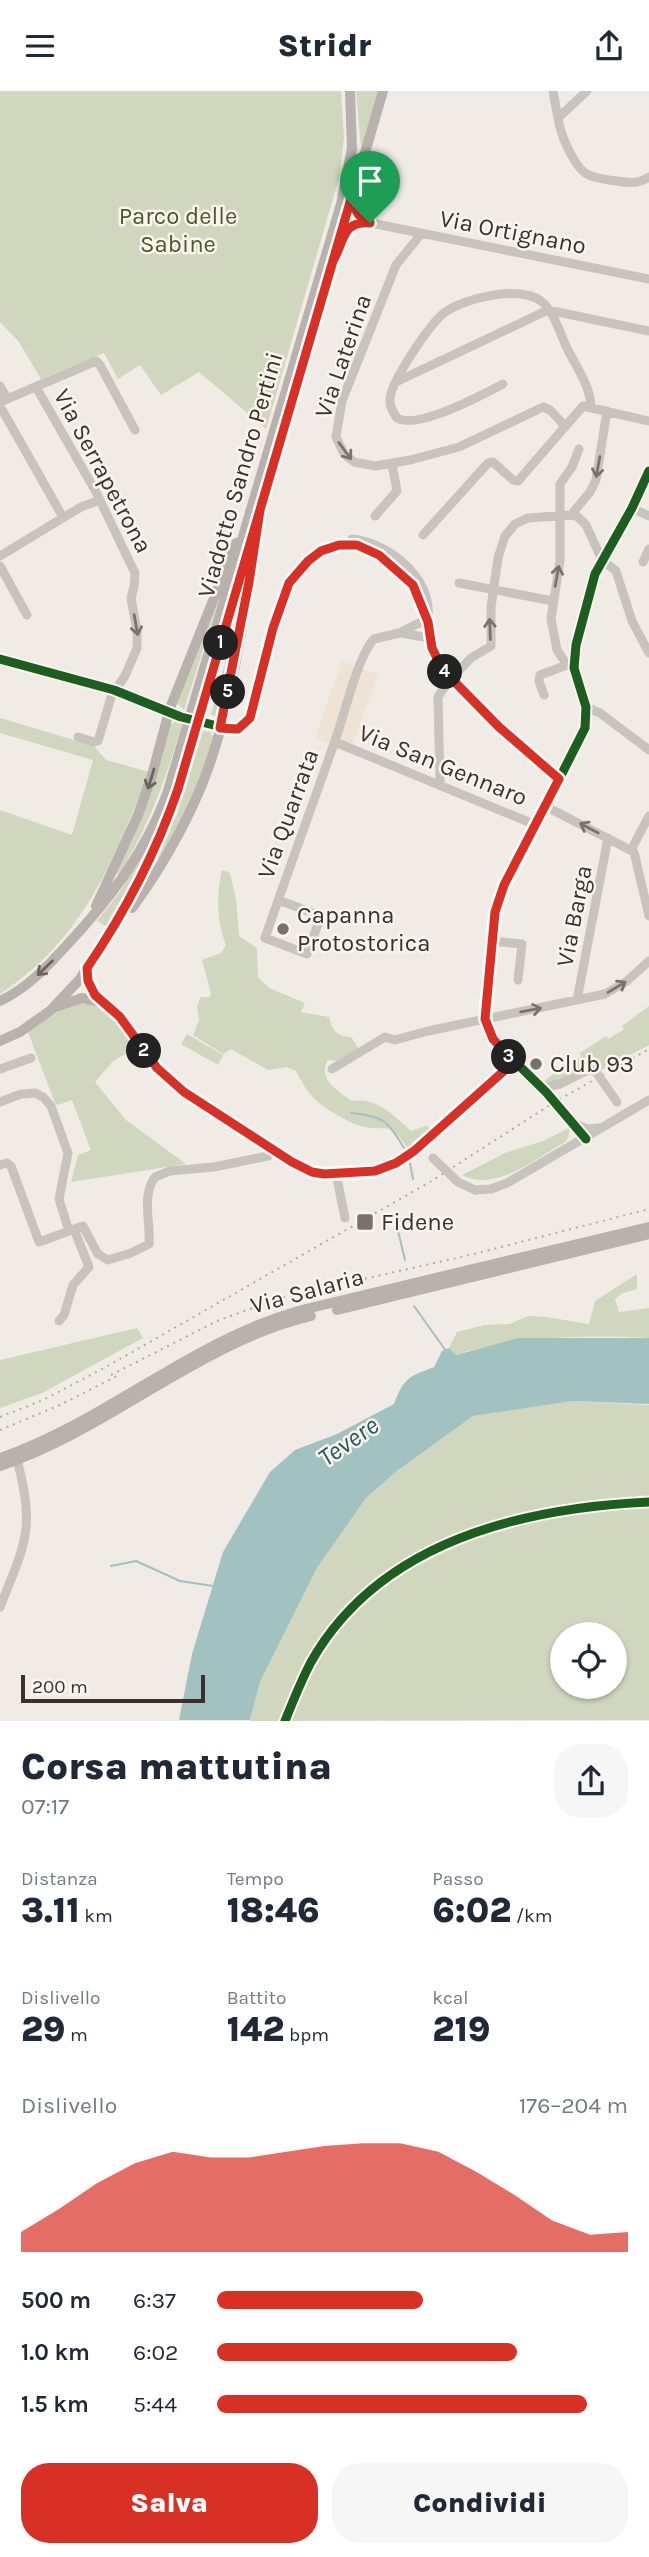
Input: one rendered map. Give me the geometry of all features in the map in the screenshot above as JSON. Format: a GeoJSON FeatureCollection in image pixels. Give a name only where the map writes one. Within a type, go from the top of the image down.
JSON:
{"type":"FeatureCollection","features":[{"type":"Feature","properties":{"kind":"main road","name":"Viadotto Sandro Pertini"},"geometry":{"type":"LineString","coordinates":[[115,924],[149,863],[172,809],[345,187],[352,142],[349,91]]}},
{"type":"Feature","properties":{"kind":"main road"},"geometry":{"type":"LineString","coordinates":[[373,125],[383,91]]}},
{"type":"Feature","properties":{"kind":"main road"},"geometry":{"type":"LineString","coordinates":[[373,125],[389,91]]}},
{"type":"Feature","properties":{"kind":"main road","name":"Viadotto Sandro Pertini"},"geometry":{"type":"LineString","coordinates":[[83,928],[127,874],[164,803],[373,125]]}},
{"type":"Feature","properties":{"kind":"main road"},"geometry":{"type":"LineString","coordinates":[[353,192],[356,212],[361,219],[370,223]]}},
{"type":"Feature","properties":{"kind":"main road"},"geometry":{"type":"LineString","coordinates":[[333,261],[349,227],[357,223],[370,223]]}},
{"type":"Feature","properties":{"kind":"main road"},"geometry":{"type":"LineString","coordinates":[[0,1002],[37,976],[83,928],[103,893],[133,828],[149,785],[169,713],[223,573],[256,509]]}},
{"type":"Feature","properties":{"kind":"main road"},"geometry":{"type":"LineString","coordinates":[[0,1041],[20,1032],[51,1010],[69,992],[115,924],[140,897],[175,841],[202,786],[220,728],[249,582],[256,509]]}},
{"type":"Feature","properties":{"kind":"main road"},"geometry":{"type":"LineString","coordinates":[[87,968],[89,985],[102,1002]]}},
{"type":"Feature","properties":{"kind":"main road"},"geometry":{"type":"LineString","coordinates":[[51,1010],[82,998],[102,1002]]}},
{"type":"Feature","properties":{"kind":"main road","name":"Via Salaria"},"geometry":{"type":"LineString","coordinates":[[0,1458],[65,1430],[218,1343],[260,1323],[306,1309],[649,1227]]}},
{"type":"Feature","properties":{"kind":"main road","name":"Via Salaria"},"geometry":{"type":"LineString","coordinates":[[0,1466],[68,1437],[235,1343],[274,1326],[627,1238],[649,1237]]}},
{"type":"Feature","properties":{"kind":"street"},"geometry":{"type":"LineString","coordinates":[[553,91],[560,132],[575,160],[587,174],[626,183],[638,183],[649,177]]}},
{"type":"Feature","properties":{"kind":"street"},"geometry":{"type":"LineString","coordinates":[[558,118],[587,91]]}},
{"type":"Feature","properties":{"kind":"street","name":"Via Ortignano"},"geometry":{"type":"LineString","coordinates":[[370,223],[649,279]]}},
{"type":"Feature","properties":{"kind":"street","name":"Via Laterina"},"geometry":{"type":"LineString","coordinates":[[421,234],[402,255],[394,269],[342,401],[336,434],[344,454],[352,461],[375,466],[392,464],[459,447],[543,407],[551,409],[565,426]]}},
{"type":"Feature","properties":{"kind":"street"},"geometry":{"type":"LineString","coordinates":[[503,384],[454,408],[402,421],[393,413],[390,403],[391,391],[396,382],[436,321],[458,305],[516,294],[534,297],[548,310],[589,394],[591,407]]}},
{"type":"Feature","properties":{"kind":"street"},"geometry":{"type":"LineString","coordinates":[[396,382],[548,310],[649,331]]}},
{"type":"Feature","properties":{"kind":"street"},"geometry":{"type":"LineString","coordinates":[[2,402],[96,361],[135,430]]}},
{"type":"Feature","properties":{"kind":"street"},"geometry":{"type":"LineString","coordinates":[[0,386],[2,402],[60,512]]}},
{"type":"Feature","properties":{"kind":"street","name":"Via Serrapetrona"},"geometry":{"type":"LineString","coordinates":[[36,387],[100,501],[130,559],[135,576],[131,598],[137,648],[125,675],[114,690],[98,741],[78,737]]}},
{"type":"Feature","properties":{"kind":"street"},"geometry":{"type":"LineString","coordinates":[[423,535],[487,464],[493,462],[513,480],[518,481],[583,406],[649,421]]}},
{"type":"Feature","properties":{"kind":"street"},"geometry":{"type":"LineString","coordinates":[[566,515],[590,492],[596,480],[607,411]]}},
{"type":"Feature","properties":{"kind":"street"},"geometry":{"type":"LineString","coordinates":[[579,449],[572,467],[561,482],[566,515],[551,624],[553,639],[559,653],[570,666],[586,707],[584,731],[498,899],[491,941],[485,1019],[493,1039],[544,1090],[586,1139]]}},
{"type":"Feature","properties":{"kind":"street"},"geometry":{"type":"LineString","coordinates":[[375,516],[397,491],[392,464]]}},
{"type":"Feature","properties":{"kind":"street"},"geometry":{"type":"LineString","coordinates":[[570,666],[593,581],[649,471]]}},
{"type":"Feature","properties":{"kind":"street"},"geometry":{"type":"LineString","coordinates":[[0,556],[81,507],[100,501]]}},
{"type":"Feature","properties":{"kind":"street"},"geometry":{"type":"LineString","coordinates":[[632,508],[649,516]]}},
{"type":"Feature","properties":{"kind":"street"},"geometry":{"type":"LineString","coordinates":[[440,783],[437,701],[452,678],[474,655],[490,647],[490,616],[500,547],[515,524],[528,518],[566,515],[580,519],[587,527],[602,561],[616,572],[633,625],[649,653]]}},
{"type":"Feature","properties":{"kind":"street"},"geometry":{"type":"LineString","coordinates":[[0,659],[114,690],[169,713],[208,725],[238,729],[250,718],[273,628],[289,583],[300,562],[311,551],[330,541],[348,539],[368,542],[382,548],[411,579]]}},
{"type":"Feature","properties":{"kind":"street"},"geometry":{"type":"LineString","coordinates":[[289,583],[318,553],[343,544],[368,549],[411,579]]}},
{"type":"Feature","properties":{"kind":"street"},"geometry":{"type":"LineString","coordinates":[[643,562],[649,549]]}},
{"type":"Feature","properties":{"kind":"street"},"geometry":{"type":"LineString","coordinates":[[0,566],[27,615]]}},
{"type":"Feature","properties":{"kind":"street","name":"Via San Gennaro"},"geometry":{"type":"LineString","coordinates":[[411,579],[428,599],[430,638],[437,660],[499,727],[559,779]]}},
{"type":"Feature","properties":{"kind":"street"},"geometry":{"type":"LineString","coordinates":[[459,583],[553,601]]}},
{"type":"Feature","properties":{"kind":"street"},"geometry":{"type":"LineString","coordinates":[[399,633],[419,623],[428,622]]}},
{"type":"Feature","properties":{"kind":"street"},"geometry":{"type":"LineString","coordinates":[[399,633],[430,638]]}},
{"type":"Feature","properties":{"kind":"street","name":"Via Quarrata"},"geometry":{"type":"LineString","coordinates":[[277,903],[321,916],[307,954],[265,938],[277,903],[335,741],[360,668],[374,639],[399,633]]}},
{"type":"Feature","properties":{"kind":"street"},"geometry":{"type":"LineString","coordinates":[[544,695],[539,681],[541,674],[570,666]]}},
{"type":"Feature","properties":{"kind":"street"},"geometry":{"type":"LineString","coordinates":[[586,707],[598,711],[649,750]]}},
{"type":"Feature","properties":{"kind":"street","name":"Via San Gennaro"},"geometry":{"type":"LineString","coordinates":[[335,741],[536,825]]}},
{"type":"Feature","properties":{"kind":"street"},"geometry":{"type":"LineString","coordinates":[[545,806],[636,855],[649,916]]}},
{"type":"Feature","properties":{"kind":"street"},"geometry":{"type":"LineString","coordinates":[[631,850],[649,816]]}},
{"type":"Feature","properties":{"kind":"street","name":"Via Barga"},"geometry":{"type":"LineString","coordinates":[[578,1000],[608,838]]}},
{"type":"Feature","properties":{"kind":"street"},"geometry":{"type":"LineString","coordinates":[[491,941],[522,944],[518,981]]}},
{"type":"Feature","properties":{"kind":"street"},"geometry":{"type":"LineString","coordinates":[[332,1069],[385,1037],[395,1040],[605,994],[617,988],[649,961]]}},
{"type":"Feature","properties":{"kind":"street"},"geometry":{"type":"LineString","coordinates":[[102,1002],[122,1020],[168,1079],[184,1092],[309,1171],[319,1174],[377,1171],[396,1163],[414,1151],[514,1062]]}},
{"type":"Feature","properties":{"kind":"street"},"geometry":{"type":"LineString","coordinates":[[0,1069],[31,1058]]}},
{"type":"Feature","properties":{"kind":"street"},"geometry":{"type":"LineString","coordinates":[[544,1090],[589,1070],[596,1072],[624,1109],[631,1110]]}},
{"type":"Feature","properties":{"kind":"street"},"geometry":{"type":"LineString","coordinates":[[0,1102],[33,1093],[43,1097],[51,1106],[68,1153],[59,1203],[89,1267],[73,1285],[64,1314],[59,1321]]}},
{"type":"Feature","properties":{"kind":"street"},"geometry":{"type":"LineString","coordinates":[[414,1151],[422,1151],[458,1182],[475,1189],[488,1190],[504,1185],[572,1147],[649,1100]]}},
{"type":"Feature","properties":{"kind":"street"},"geometry":{"type":"LineString","coordinates":[[577,1127],[589,1130],[604,1127]]}},
{"type":"Feature","properties":{"kind":"street"},"geometry":{"type":"LineString","coordinates":[[572,1147],[577,1127]]}},
{"type":"Feature","properties":{"kind":"street"},"geometry":{"type":"LineString","coordinates":[[0,1165],[11,1165],[39,1242],[83,1226],[97,1253],[104,1259],[138,1250],[149,1243],[147,1206],[149,1189],[155,1177],[166,1172],[214,1167],[268,1156],[275,1150]]}},
{"type":"Feature","properties":{"kind":"street"},"geometry":{"type":"LineString","coordinates":[[336,1173],[345,1218]]}},
{"type":"Feature","properties":{"kind":"street"},"geometry":{"type":"LineString","coordinates":[[0,1607],[23,1548],[27,1529],[27,1499],[17,1460]]}},
{"type":"Feature","properties":{"kind":"green space","name":"Parco delle Sabine"},"geometry":{"type":"Polygon","coordinates":[[[0,91],[341,91],[344,138],[339,178],[266,429],[199,372],[161,395],[140,365],[118,379],[104,353],[41,379],[19,342],[0,322],[0,91]]]}},
{"type":"Feature","properties":{"kind":"green space"},"geometry":{"type":"Polygon","coordinates":[[[356,91],[378,91],[361,148],[356,91]]]}},
{"type":"Feature","properties":{"kind":"green space"},"geometry":{"type":"Polygon","coordinates":[[[221,593],[184,710],[177,703],[221,593]]]}},
{"type":"Feature","properties":{"kind":"green space"},"geometry":{"type":"Polygon","coordinates":[[[242,599],[244,600],[221,717],[211,715],[242,599]]]}},
{"type":"Feature","properties":{"kind":"green space"},"geometry":{"type":"Polygon","coordinates":[[[0,718],[94,746],[106,760],[149,772],[108,867],[74,923],[29,973],[0,994],[0,810],[72,835],[93,760],[0,733],[0,718]]]}},
{"type":"Feature","properties":{"kind":"green space"},"geometry":{"type":"Polygon","coordinates":[[[171,724],[182,724],[156,802],[130,856],[119,874],[116,873],[171,724]]]}},
{"type":"Feature","properties":{"kind":"green space"},"geometry":{"type":"Polygon","coordinates":[[[203,731],[210,732],[213,738],[201,780],[160,860],[157,859],[178,811],[203,731]]]}},
{"type":"Feature","properties":{"kind":"green space"},"geometry":{"type":"Polygon","coordinates":[[[161,820],[134,884],[108,928],[97,921],[119,893],[161,820]]]}},
{"type":"Feature","properties":{"kind":"green space"},"geometry":{"type":"Polygon","coordinates":[[[222,870],[230,873],[236,899],[239,936],[257,948],[258,977],[269,988],[305,1003],[301,1012],[329,1017],[336,1032],[351,1037],[359,1049],[339,1061],[328,1060],[325,1073],[330,1083],[352,1101],[369,1102],[384,1109],[411,1131],[426,1126],[431,1128],[430,1136],[407,1147],[391,1130],[359,1125],[325,1107],[309,1093],[296,1071],[287,1067],[268,1070],[231,1049],[223,1054],[193,1035],[199,1020],[197,1006],[201,997],[210,997],[211,993],[202,960],[221,953],[226,945],[218,908],[222,870]]]}},
{"type":"Feature","properties":{"kind":"green space"},"geometry":{"type":"Polygon","coordinates":[[[76,1003],[102,1005],[120,1020],[138,1046],[112,1062],[95,1082],[126,1120],[186,1164],[71,1182],[78,1155],[91,1150],[72,1100],[58,1105],[55,1103],[28,1032],[53,1012],[76,1003]]]}},
{"type":"Feature","properties":{"kind":"green space"},"geometry":{"type":"Polygon","coordinates":[[[649,1006],[649,1045],[602,1070],[593,1063],[562,1079],[543,1082],[563,1066],[581,1057],[580,1053],[606,1036],[609,1039],[624,1029],[622,1026],[649,1006]]]}},
{"type":"Feature","properties":{"kind":"green space"},"geometry":{"type":"Polygon","coordinates":[[[187,1034],[223,1055],[218,1065],[181,1044],[187,1034]]]}},
{"type":"Feature","properties":{"kind":"green space"},"geometry":{"type":"Polygon","coordinates":[[[569,1128],[569,1136],[565,1142],[515,1171],[488,1180],[462,1175],[505,1153],[543,1141],[569,1128]]]}},
{"type":"Feature","properties":{"kind":"green space"},"geometry":{"type":"Polygon","coordinates":[[[637,1274],[637,1289],[623,1293],[615,1299],[619,1312],[649,1308],[649,1338],[551,1338],[501,1344],[455,1355],[449,1348],[457,1332],[485,1325],[510,1324],[528,1316],[589,1324],[595,1301],[637,1274]]]}},
{"type":"Feature","properties":{"kind":"green space"},"geometry":{"type":"Polygon","coordinates":[[[137,1328],[143,1338],[42,1393],[0,1408],[0,1360],[137,1328]]]}},
{"type":"Feature","properties":{"kind":"green space"},"geometry":{"type":"Polygon","coordinates":[[[573,1401],[649,1405],[649,1720],[250,1721],[260,1682],[317,1568],[366,1498],[397,1471],[473,1416],[573,1401]]]}},
{"type":"Feature","properties":{"kind":"shaded area"},"geometry":{"type":"Polygon","coordinates":[[[342,661],[378,675],[349,753],[315,738],[342,661]]]}},
{"type":"Feature","properties":{"kind":"water","name":"Tevere"},"geometry":{"type":"Polygon","coordinates":[[[518,1338],[649,1338],[649,1404],[573,1401],[473,1416],[397,1471],[366,1498],[317,1568],[260,1682],[250,1720],[179,1720],[192,1654],[223,1552],[270,1472],[295,1450],[337,1434],[394,1404],[408,1379],[434,1367],[442,1351],[449,1348],[456,1355],[518,1338]]]}},
{"type":"Feature","properties":{"kind":"waterway"},"geometry":{"type":"LineString","coordinates":[[351,1113],[384,1121],[404,1148]]}},
{"type":"Feature","properties":{"kind":"waterway"},"geometry":{"type":"LineString","coordinates":[[410,1163],[413,1179]]}},
{"type":"Feature","properties":{"kind":"waterway"},"geometry":{"type":"LineString","coordinates":[[401,1219],[398,1231],[405,1260]]}},
{"type":"Feature","properties":{"kind":"waterway"},"geometry":{"type":"LineString","coordinates":[[414,1306],[446,1351]]}},
{"type":"Feature","properties":{"kind":"waterway"},"geometry":{"type":"LineString","coordinates":[[111,1566],[136,1561],[180,1581],[213,1586]]}},
{"type":"Feature","properties":{"kind":"railway"},"geometry":{"type":"LineString","coordinates":[[0,1417],[43,1400],[106,1367],[430,1182],[553,1103],[649,1049]]}},
{"type":"Feature","properties":{"kind":"railway"},"geometry":{"type":"LineString","coordinates":[[111,1375],[217,1321],[280,1298],[474,1254],[649,1209]]}},
{"type":"Feature","properties":{"kind":"railway"},"geometry":{"type":"LineString","coordinates":[[0,1430],[60,1405],[119,1375]]}},
{"type":"Feature","properties":{"kind":"cycle path"},"geometry":{"type":"LineString","coordinates":[[586,1139],[546,1092],[495,1042],[487,1026],[485,1008],[497,902],[585,728],[586,707],[574,668],[576,645],[595,574],[632,508],[649,471]]}},
{"type":"Feature","properties":{"kind":"cycle path"},"geometry":{"type":"LineString","coordinates":[[0,659],[114,690],[181,717],[234,730]]}},
{"type":"Feature","properties":{"kind":"cycle path"},"geometry":{"type":"LineString","coordinates":[[102,1002],[123,1020],[148,1057],[184,1092],[299,1166],[327,1174],[371,1172],[402,1160],[514,1062]]}},
{"type":"Feature","properties":{"kind":"cycle path"},"geometry":{"type":"LineString","coordinates":[[285,1721],[311,1662],[340,1621],[375,1587],[414,1560],[458,1539],[504,1524],[552,1513],[649,1502]]}},
{"type":"Feature","properties":{"kind":"place","name":"Capanna Protostorica"},"geometry":{"type":"Point","coordinates":[283,929]}},
{"type":"Feature","properties":{"kind":"place","name":"Club 93"},"geometry":{"type":"Point","coordinates":[536,1064]}},
{"type":"Feature","properties":{"kind":"place","name":"Fidene"},"geometry":{"type":"Point","coordinates":[365,1222]}},
{"type":"Feature","properties":{"kind":"route"},"geometry":{"type":"LineString","coordinates":[[370,223],[357,223],[349,227],[333,261],[172,809],[134,893],[87,968],[87,979],[95,995],[116,1012],[168,1079],[299,1166],[324,1174],[375,1171],[400,1161],[514,1062],[493,1039],[485,1019],[495,912],[504,885],[559,779],[499,727],[443,670],[432,648],[428,622],[413,585],[379,555],[357,545],[339,545],[321,551],[308,561],[289,583],[273,628],[250,718],[238,729],[220,728],[249,582],[260,510],[309,344],[333,261],[353,192],[356,212],[361,219],[370,223]]}}]}
